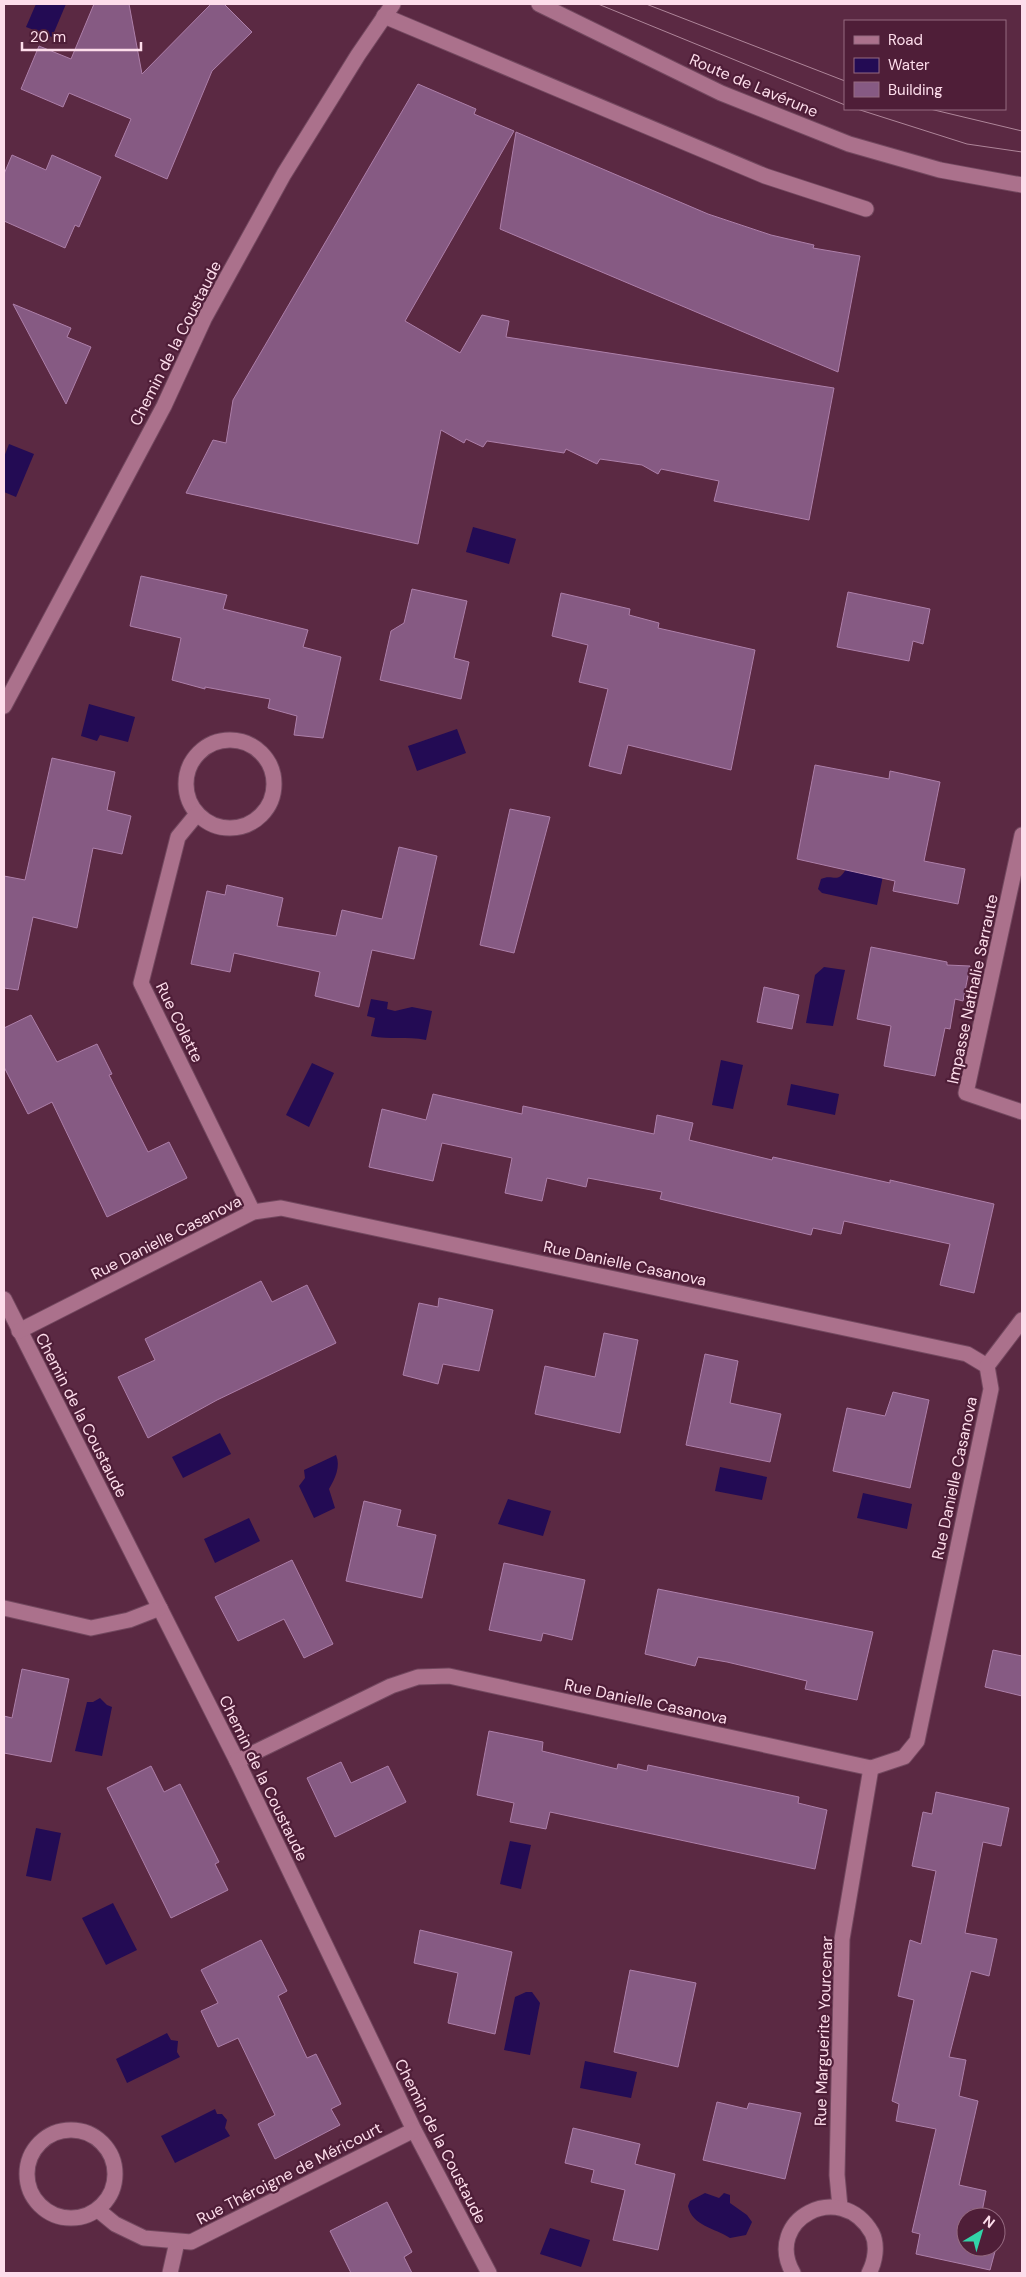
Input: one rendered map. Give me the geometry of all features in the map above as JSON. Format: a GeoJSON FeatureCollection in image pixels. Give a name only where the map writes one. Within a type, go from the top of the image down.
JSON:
{"type":"FeatureCollection","features":[{"type":"Feature","properties":{"kind":"street","name":"Route de Lavérune"},"geometry":{"type":"LineString","coordinates":[[539,4],[721,93],[849,144],[940,170],[1022,185]]}},
{"type":"Feature","properties":{"kind":"street"},"geometry":{"type":"LineString","coordinates":[[389,10],[765,176],[866,208]]}},
{"type":"Feature","properties":{"kind":"street","name":"Chemin de la Coustaude"},"geometry":{"type":"LineString","coordinates":[[4,706],[164,406],[209,311],[284,174],[389,10]]}},
{"type":"Feature","properties":{"kind":"street"},"geometry":{"type":"LineString","coordinates":[[231,739],[245,742],[258,750],[268,760],[274,774],[275,788],[271,803],[262,815],[251,823],[237,828],[222,828],[209,823],[197,814],[188,794],[187,772],[193,759],[203,749],[216,742],[231,739]]}},
{"type":"Feature","properties":{"kind":"street","name":"Rue Colette"},"geometry":{"type":"LineString","coordinates":[[197,814],[178,837],[141,982],[253,1212]]}},
{"type":"Feature","properties":{"kind":"street","name":"Impasse Nathalie Sarraute"},"geometry":{"type":"LineString","coordinates":[[1022,835],[966,1093],[1022,1112]]}},
{"type":"Feature","properties":{"kind":"street","name":"Rue Danielle Casanova"},"geometry":{"type":"LineString","coordinates":[[19,1331],[253,1212],[281,1208],[968,1354],[987,1366],[991,1389],[917,1741],[904,1757],[871,1768],[449,1676],[418,1677],[391,1686],[237,1761]]}},
{"type":"Feature","properties":{"kind":"street","name":"Chemin de la Coustaude"},"geometry":{"type":"LineString","coordinates":[[4,1299],[237,1761],[414,2130],[489,2273]]}},
{"type":"Feature","properties":{"kind":"street"},"geometry":{"type":"LineString","coordinates":[[987,1366],[1022,1320]]}},
{"type":"Feature","properties":{"kind":"street"},"geometry":{"type":"LineString","coordinates":[[4,1608],[91,1628],[129,1620],[160,1608]]}},
{"type":"Feature","properties":{"kind":"street","name":"Rue Marguerite Yourcenar"},"geometry":{"type":"LineString","coordinates":[[840,2207],[837,2175],[842,1939],[871,1768]]}},
{"type":"Feature","properties":{"kind":"street"},"geometry":{"type":"LineString","coordinates":[[72,2130],[87,2134],[100,2142],[110,2154],[114,2168],[114,2184],[108,2198],[98,2210],[84,2216],[69,2219],[54,2215],[41,2207],[32,2195],[27,2180],[28,2165],[33,2151],[44,2140],[57,2133],[72,2130]]}},
{"type":"Feature","properties":{"kind":"street","name":"Rue Théroigne de Méricourt"},"geometry":{"type":"LineString","coordinates":[[98,2210],[116,2224],[144,2238],[191,2242],[414,2130]]}},
{"type":"Feature","properties":{"kind":"street"},"geometry":{"type":"LineString","coordinates":[[793,2273],[786,2250],[789,2234],[798,2221],[809,2211],[824,2207],[840,2207],[854,2213],[866,2223],[874,2236],[876,2252],[869,2273]]}},
{"type":"Feature","properties":{"kind":"street"},"geometry":{"type":"LineString","coordinates":[[170,2273],[177,2242]]}},
{"type":"Feature","properties":{"kind":"water"},"geometry":{"type":"Polygon","coordinates":[[[36,4],[66,4],[52,37],[26,27],[36,4]]]}},
{"type":"Feature","properties":{"kind":"water"},"geometry":{"type":"Polygon","coordinates":[[[9,444],[34,454],[16,497],[4,492],[4,457],[9,444]]]}},
{"type":"Feature","properties":{"kind":"water"},"geometry":{"type":"Polygon","coordinates":[[[473,527],[516,539],[509,564],[466,552],[473,527]]]}},
{"type":"Feature","properties":{"kind":"water"},"geometry":{"type":"Polygon","coordinates":[[[89,704],[135,717],[128,742],[100,735],[97,741],[81,736],[89,704]]]}},
{"type":"Feature","properties":{"kind":"water"},"geometry":{"type":"Polygon","coordinates":[[[457,729],[466,753],[417,771],[408,746],[457,729]]]}},
{"type":"Feature","properties":{"kind":"water"},"geometry":{"type":"Polygon","coordinates":[[[846,869],[883,876],[877,905],[822,893],[818,889],[821,879],[837,878],[846,869]]]}},
{"type":"Feature","properties":{"kind":"water"},"geometry":{"type":"Polygon","coordinates":[[[824,967],[845,970],[833,1026],[806,1023],[815,975],[824,967]]]}},
{"type":"Feature","properties":{"kind":"water"},"geometry":{"type":"Polygon","coordinates":[[[371,999],[388,1002],[387,1009],[395,1011],[412,1007],[432,1011],[426,1040],[371,1036],[375,1018],[367,1016],[371,999]]]}},
{"type":"Feature","properties":{"kind":"water"},"geometry":{"type":"Polygon","coordinates":[[[721,1060],[743,1065],[733,1109],[712,1105],[721,1060]]]}},
{"type":"Feature","properties":{"kind":"water"},"geometry":{"type":"Polygon","coordinates":[[[312,1063],[334,1073],[309,1127],[286,1115],[312,1063]]]}},
{"type":"Feature","properties":{"kind":"water"},"geometry":{"type":"Polygon","coordinates":[[[791,1084],[839,1094],[835,1115],[787,1105],[791,1084]]]}},
{"type":"Feature","properties":{"kind":"water"},"geometry":{"type":"Polygon","coordinates":[[[220,1433],[231,1454],[183,1478],[172,1457],[220,1433]]]}},
{"type":"Feature","properties":{"kind":"water"},"geometry":{"type":"Polygon","coordinates":[[[336,1455],[338,1468],[329,1489],[335,1508],[314,1518],[299,1486],[305,1478],[304,1470],[336,1455]]]}},
{"type":"Feature","properties":{"kind":"water"},"geometry":{"type":"Polygon","coordinates":[[[720,1467],[767,1477],[762,1500],[715,1491],[720,1467]]]}},
{"type":"Feature","properties":{"kind":"water"},"geometry":{"type":"Polygon","coordinates":[[[863,1493],[912,1504],[907,1529],[857,1518],[863,1493]]]}},
{"type":"Feature","properties":{"kind":"water"},"geometry":{"type":"Polygon","coordinates":[[[508,1499],[551,1511],[543,1536],[498,1524],[508,1499]]]}},
{"type":"Feature","properties":{"kind":"water"},"geometry":{"type":"Polygon","coordinates":[[[249,1518],[260,1541],[215,1563],[204,1539],[249,1518]]]}},
{"type":"Feature","properties":{"kind":"water"},"geometry":{"type":"Polygon","coordinates":[[[100,1698],[112,1707],[102,1756],[75,1751],[87,1702],[93,1702],[100,1698]]]}},
{"type":"Feature","properties":{"kind":"water"},"geometry":{"type":"Polygon","coordinates":[[[36,1828],[61,1833],[51,1881],[26,1876],[36,1828]]]}},
{"type":"Feature","properties":{"kind":"water"},"geometry":{"type":"Polygon","coordinates":[[[510,1841],[531,1845],[521,1889],[500,1884],[510,1841]]]}},
{"type":"Feature","properties":{"kind":"water"},"geometry":{"type":"Polygon","coordinates":[[[113,1903],[137,1950],[106,1965],[82,1918],[113,1903]]]}},
{"type":"Feature","properties":{"kind":"water"},"geometry":{"type":"Polygon","coordinates":[[[526,1992],[532,1992],[540,2003],[530,2055],[504,2050],[515,1997],[526,1992]]]}},
{"type":"Feature","properties":{"kind":"water"},"geometry":{"type":"Polygon","coordinates":[[[167,2033],[171,2040],[178,2041],[177,2052],[180,2057],[127,2083],[116,2059],[167,2033]]]}},
{"type":"Feature","properties":{"kind":"water"},"geometry":{"type":"Polygon","coordinates":[[[585,2061],[637,2072],[631,2098],[580,2088],[585,2061]]]}},
{"type":"Feature","properties":{"kind":"water"},"geometry":{"type":"Polygon","coordinates":[[[215,2109],[217,2114],[222,2114],[227,2120],[225,2128],[230,2136],[175,2163],[161,2136],[215,2109]]]}},
{"type":"Feature","properties":{"kind":"water"},"geometry":{"type":"Polygon","coordinates":[[[705,2193],[719,2198],[724,2193],[730,2195],[730,2203],[747,2215],[752,2222],[746,2235],[730,2238],[705,2226],[694,2218],[688,2206],[690,2201],[705,2193]]]}},
{"type":"Feature","properties":{"kind":"water"},"geometry":{"type":"Polygon","coordinates":[[[550,2228],[590,2240],[581,2267],[540,2254],[550,2228]]]}},
{"type":"Feature","properties":{"kind":"building"},"geometry":{"type":"Polygon","coordinates":[[[94,4],[129,4],[142,74],[211,4],[224,4],[252,32],[212,71],[167,179],[115,156],[131,119],[69,93],[63,107],[21,89],[39,46],[71,59],[94,4]]]}},
{"type":"Feature","properties":{"kind":"building"},"geometry":{"type":"Polygon","coordinates":[[[418,84],[476,109],[474,114],[514,131],[405,321],[460,353],[482,315],[509,321],[506,337],[834,388],[809,520],[714,501],[719,481],[661,469],[658,474],[642,465],[600,459],[597,464],[566,449],[564,453],[487,441],[483,447],[466,439],[464,443],[441,430],[418,544],[186,493],[213,440],[226,443],[233,400],[418,84]]]}},
{"type":"Feature","properties":{"kind":"building"},"geometry":{"type":"Polygon","coordinates":[[[516,132],[708,214],[771,235],[814,245],[813,248],[860,256],[838,372],[500,229],[516,132]]]}},
{"type":"Feature","properties":{"kind":"building"},"geometry":{"type":"Polygon","coordinates":[[[12,155],[46,170],[52,155],[101,177],[79,227],[75,225],[65,248],[4,221],[4,174],[12,155]]]}},
{"type":"Feature","properties":{"kind":"building"},"geometry":{"type":"Polygon","coordinates":[[[13,304],[71,328],[67,337],[91,347],[66,404],[13,304]]]}},
{"type":"Feature","properties":{"kind":"building"},"geometry":{"type":"Polygon","coordinates":[[[141,576],[227,595],[223,609],[308,630],[303,647],[341,657],[323,738],[294,735],[297,716],[268,708],[270,699],[205,687],[205,689],[172,680],[181,638],[130,626],[141,576]]]}},
{"type":"Feature","properties":{"kind":"building"},"geometry":{"type":"Polygon","coordinates":[[[412,589],[467,601],[454,658],[469,662],[461,699],[380,680],[391,631],[404,623],[412,589]]]}},
{"type":"Feature","properties":{"kind":"building"},"geometry":{"type":"Polygon","coordinates":[[[848,592],[930,609],[923,644],[913,641],[909,661],[837,647],[848,592]]]}},
{"type":"Feature","properties":{"kind":"building"},"geometry":{"type":"Polygon","coordinates":[[[561,593],[630,609],[629,615],[659,623],[658,628],[755,650],[731,770],[628,745],[621,774],[589,766],[608,689],[579,682],[588,645],[552,636],[561,593]]]}},
{"type":"Feature","properties":{"kind":"building"},"geometry":{"type":"Polygon","coordinates":[[[52,758],[115,772],[107,810],[131,816],[122,854],[93,848],[77,928],[33,917],[18,990],[4,988],[4,876],[25,880],[52,758]]]}},
{"type":"Feature","properties":{"kind":"building"},"geometry":{"type":"Polygon","coordinates":[[[815,765],[889,779],[890,771],[940,782],[924,861],[965,869],[958,904],[893,891],[895,881],[797,859],[815,765]]]}},
{"type":"Feature","properties":{"kind":"building"},"geometry":{"type":"Polygon","coordinates":[[[510,809],[550,817],[514,953],[480,945],[510,809]]]}},
{"type":"Feature","properties":{"kind":"building"},"geometry":{"type":"Polygon","coordinates":[[[399,847],[437,856],[414,959],[372,950],[359,1007],[315,996],[320,972],[234,953],[230,972],[191,964],[207,891],[225,895],[227,885],[283,898],[277,926],[336,936],[342,910],[382,919],[399,847]]]}},
{"type":"Feature","properties":{"kind":"building"},"geometry":{"type":"Polygon","coordinates":[[[871,947],[947,962],[947,965],[970,966],[963,1001],[955,999],[950,1029],[945,1028],[935,1076],[884,1066],[891,1026],[857,1019],[871,947]]]}},
{"type":"Feature","properties":{"kind":"building"},"geometry":{"type":"Polygon","coordinates":[[[764,987],[799,995],[792,1029],[757,1022],[764,987]]]}},
{"type":"Feature","properties":{"kind":"building"},"geometry":{"type":"Polygon","coordinates":[[[31,1015],[57,1062],[97,1044],[112,1074],[109,1075],[148,1152],[169,1142],[187,1178],[107,1217],[52,1102],[28,1114],[4,1067],[4,1028],[31,1015]]]}},
{"type":"Feature","properties":{"kind":"building"},"geometry":{"type":"Polygon","coordinates":[[[433,1094],[522,1114],[523,1106],[654,1134],[657,1115],[693,1123],[689,1140],[772,1160],[773,1157],[890,1183],[890,1180],[994,1204],[974,1293],[940,1285],[950,1244],[844,1221],[841,1234],[813,1228],[811,1235],[660,1199],[662,1192],[588,1178],[586,1187],[547,1178],[542,1201],[505,1193],[512,1158],[442,1143],[433,1181],[369,1167],[382,1109],[426,1120],[433,1094]]]}},
{"type":"Feature","properties":{"kind":"building"},"geometry":{"type":"Polygon","coordinates":[[[261,1281],[272,1302],[307,1285],[336,1343],[217,1400],[148,1438],[118,1377],[155,1360],[145,1339],[261,1281]]]}},
{"type":"Feature","properties":{"kind":"building"},"geometry":{"type":"Polygon","coordinates":[[[439,1298],[493,1310],[479,1371],[443,1364],[438,1384],[403,1375],[419,1303],[438,1307],[439,1298]]]}},
{"type":"Feature","properties":{"kind":"building"},"geometry":{"type":"Polygon","coordinates":[[[604,1333],[638,1340],[620,1433],[535,1414],[545,1366],[595,1377],[604,1333]]]}},
{"type":"Feature","properties":{"kind":"building"},"geometry":{"type":"Polygon","coordinates":[[[705,1354],[738,1361],[730,1403],[781,1414],[770,1462],[686,1445],[705,1354]]]}},
{"type":"Feature","properties":{"kind":"building"},"geometry":{"type":"Polygon","coordinates":[[[893,1392],[929,1400],[910,1488],[833,1471],[847,1408],[885,1416],[893,1392]]]}},
{"type":"Feature","properties":{"kind":"building"},"geometry":{"type":"Polygon","coordinates":[[[364,1501],[401,1510],[397,1526],[436,1535],[422,1598],[346,1581],[364,1501]]]}},
{"type":"Feature","properties":{"kind":"building"},"geometry":{"type":"Polygon","coordinates":[[[292,1560],[333,1644],[304,1658],[284,1619],[238,1641],[215,1597],[292,1560]]]}},
{"type":"Feature","properties":{"kind":"building"},"geometry":{"type":"Polygon","coordinates":[[[504,1563],[585,1580],[572,1640],[543,1633],[541,1641],[489,1630],[504,1563]]]}},
{"type":"Feature","properties":{"kind":"building"},"geometry":{"type":"Polygon","coordinates":[[[658,1589],[873,1632],[857,1700],[805,1689],[807,1681],[727,1662],[698,1657],[695,1666],[645,1654],[658,1589]]]}},
{"type":"Feature","properties":{"kind":"building"},"geometry":{"type":"Polygon","coordinates":[[[993,1650],[1022,1656],[1022,1696],[985,1687],[993,1650]]]}},
{"type":"Feature","properties":{"kind":"building"},"geometry":{"type":"Polygon","coordinates":[[[22,1669],[69,1679],[51,1762],[4,1753],[4,1716],[12,1718],[22,1669]]]}},
{"type":"Feature","properties":{"kind":"building"},"geometry":{"type":"Polygon","coordinates":[[[489,1731],[543,1742],[542,1751],[617,1769],[618,1764],[647,1771],[648,1765],[799,1797],[798,1803],[827,1810],[815,1869],[550,1812],[546,1829],[510,1822],[514,1803],[477,1795],[489,1731]]]}},
{"type":"Feature","properties":{"kind":"building"},"geometry":{"type":"Polygon","coordinates":[[[341,1762],[351,1783],[388,1766],[406,1802],[335,1837],[307,1778],[341,1762]]]}},
{"type":"Feature","properties":{"kind":"building"},"geometry":{"type":"Polygon","coordinates":[[[151,1766],[164,1792],[180,1784],[219,1862],[215,1864],[228,1890],[171,1918],[107,1788],[151,1766]]]}},
{"type":"Feature","properties":{"kind":"building"},"geometry":{"type":"Polygon","coordinates":[[[936,1792],[1009,1808],[1001,1846],[983,1842],[965,1933],[997,1939],[989,1976],[971,1971],[949,2057],[966,2060],[959,2096],[978,2101],[959,2185],[986,2191],[983,2207],[956,2207],[956,2257],[994,2257],[990,2270],[916,2254],[920,2234],[912,2232],[936,2129],[896,2121],[899,2104],[892,2101],[914,2000],[898,1996],[910,1940],[921,1944],[936,1871],[912,1866],[923,1812],[932,1814],[936,1792]]]}},
{"type":"Feature","properties":{"kind":"building"},"geometry":{"type":"Polygon","coordinates":[[[420,1930],[512,1952],[495,2034],[448,2023],[458,1973],[414,1963],[420,1930]]]}},
{"type":"Feature","properties":{"kind":"building"},"geometry":{"type":"Polygon","coordinates":[[[261,1940],[287,1991],[278,1996],[307,2058],[316,2054],[341,2104],[331,2109],[340,2125],[275,2159],[258,2124],[275,2115],[238,2038],[218,2047],[201,2011],[218,2003],[201,1970],[261,1940]]]}},
{"type":"Feature","properties":{"kind":"building"},"geometry":{"type":"Polygon","coordinates":[[[630,1970],[696,1983],[678,2067],[614,2052],[630,1970]]]}},
{"type":"Feature","properties":{"kind":"building"},"geometry":{"type":"Polygon","coordinates":[[[717,2102],[747,2109],[749,2103],[801,2113],[785,2179],[703,2160],[717,2102]]]}},
{"type":"Feature","properties":{"kind":"building"},"geometry":{"type":"Polygon","coordinates":[[[573,2128],[640,2144],[635,2164],[675,2174],[658,2250],[613,2240],[625,2190],[591,2182],[594,2170],[565,2163],[573,2128]]]}},
{"type":"Feature","properties":{"kind":"building"},"geometry":{"type":"Polygon","coordinates":[[[387,2202],[412,2252],[404,2257],[412,2273],[351,2273],[330,2231],[387,2202]]]}},
{"type":"Feature","properties":{"kind":"tram line"},"geometry":{"type":"LineString","coordinates":[[598,4],[844,105]]}},
{"type":"Feature","properties":{"kind":"tram line"},"geometry":{"type":"LineString","coordinates":[[646,4],[844,81]]}},
{"type":"Feature","properties":{"kind":"tram line"},"geometry":{"type":"LineString","coordinates":[[860,110],[967,144],[1022,152]]}},
{"type":"Feature","properties":{"kind":"tram line"},"geometry":{"type":"LineString","coordinates":[[934,110],[1022,131]]}}]}
